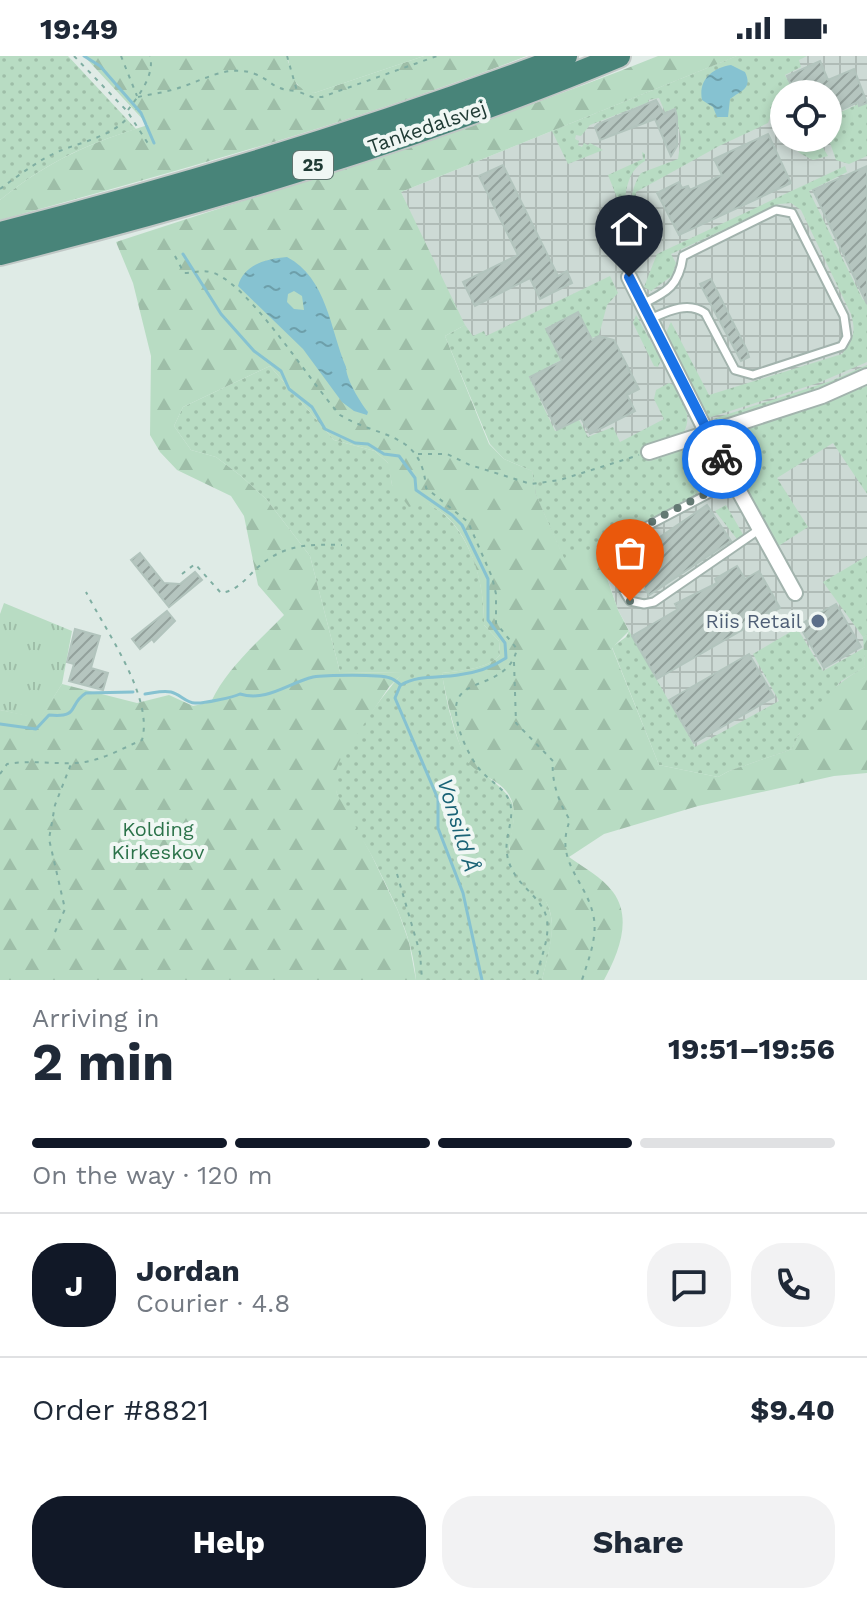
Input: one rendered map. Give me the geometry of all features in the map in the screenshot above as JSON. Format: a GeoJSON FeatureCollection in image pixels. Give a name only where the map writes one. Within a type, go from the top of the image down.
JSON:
{"type":"FeatureCollection","features":[{"type":"Feature","properties":{"kind":"highway","name":"Tankedalsvej"},"geometry":{"type":"LineString","coordinates":[[0,233],[136,198],[337,137],[566,56]]}},
{"type":"Feature","properties":{"kind":"highway","name":"Tankedalsvej"},"geometry":{"type":"LineString","coordinates":[[0,254],[175,208],[319,164],[527,92],[619,56]]}},
{"type":"Feature","properties":{"kind":"street"},"geometry":{"type":"LineString","coordinates":[[629,277],[707,433],[795,593]]}},
{"type":"Feature","properties":{"kind":"street"},"geometry":{"type":"LineString","coordinates":[[649,452],[822,396],[867,376]]}},
{"type":"Feature","properties":{"kind":"lane"},"geometry":{"type":"LineString","coordinates":[[642,304],[661,295],[677,281],[683,256],[776,210],[784,210],[792,213],[844,316],[847,337],[842,346],[753,375],[744,375],[735,370],[705,313],[698,308],[689,306],[667,311],[650,319]]}},
{"type":"Feature","properties":{"kind":"lane"},"geometry":{"type":"LineString","coordinates":[[733,480],[636,532],[617,547],[616,573],[623,591],[630,601],[644,604],[654,602],[760,529]]}},
{"type":"Feature","properties":{"kind":"path"},"geometry":{"type":"LineString","coordinates":[[74,56],[128,110],[149,145]]}},
{"type":"Feature","properties":{"kind":"path"},"geometry":{"type":"LineString","coordinates":[[121,56],[138,97]]}},
{"type":"Feature","properties":{"kind":"path"},"geometry":{"type":"LineString","coordinates":[[128,110],[151,70],[150,56]]}},
{"type":"Feature","properties":{"kind":"path"},"geometry":{"type":"LineString","coordinates":[[287,56],[297,91]]}},
{"type":"Feature","properties":{"kind":"path"},"geometry":{"type":"LineString","coordinates":[[138,97],[174,90],[217,73],[234,72],[256,74],[275,88],[322,97],[437,56]]}},
{"type":"Feature","properties":{"kind":"path"},"geometry":{"type":"LineString","coordinates":[[0,189],[48,156],[108,133],[122,125],[130,115]]}},
{"type":"Feature","properties":{"kind":"path"},"geometry":{"type":"LineString","coordinates":[[175,256],[181,270],[187,274],[201,270],[216,274],[261,314],[340,415],[358,426],[408,444],[423,466],[426,488],[468,522],[492,577],[496,594],[496,623],[517,649],[514,660],[516,723],[553,761],[552,771],[562,808],[570,820],[566,831],[568,864],[594,916],[594,935],[582,980]]}},
{"type":"Feature","properties":{"kind":"path"},"geometry":{"type":"LineString","coordinates":[[417,454],[447,454],[470,465],[531,484],[560,480],[649,452]]}},
{"type":"Feature","properties":{"kind":"path"},"geometry":{"type":"LineString","coordinates":[[182,574],[195,564],[221,593],[232,592],[265,561],[285,549],[308,544],[342,545]]}},
{"type":"Feature","properties":{"kind":"path"},"geometry":{"type":"LineString","coordinates":[[0,774],[7,764],[24,761],[90,761],[142,740],[144,721],[132,678],[86,592]]}},
{"type":"Feature","properties":{"kind":"path"},"geometry":{"type":"LineString","coordinates":[[514,660],[497,677],[469,687],[459,696],[456,708],[457,720],[474,764],[509,800],[511,817],[506,843],[509,864],[520,885],[543,909],[547,921],[547,937],[536,980]]}},
{"type":"Feature","properties":{"kind":"path"},"geometry":{"type":"LineString","coordinates":[[55,932],[65,909],[49,839],[55,805],[71,763]]}},
{"type":"Feature","properties":{"kind":"path"},"geometry":{"type":"LineString","coordinates":[[397,874],[420,953],[422,980]]}},
{"type":"Feature","properties":{"kind":"shaded area"},"geometry":{"type":"Polygon","coordinates":[[[737,56],[867,56],[867,723],[729,771],[659,765],[629,630],[618,610],[597,547],[565,561],[401,192],[737,56]]]}},
{"type":"Feature","properties":{"kind":"green space"},"geometry":{"type":"Polygon","coordinates":[[[0,56],[68,56],[136,129],[64,157],[0,200],[0,56]]]}},
{"type":"Feature","properties":{"kind":"green space"},"geometry":{"type":"Polygon","coordinates":[[[84,56],[286,56],[297,85],[314,93],[424,56],[527,56],[332,124],[0,220],[0,200],[36,174],[106,139],[148,125],[84,56]]]}},
{"type":"Feature","properties":{"kind":"green space"},"geometry":{"type":"Polygon","coordinates":[[[287,56],[424,56],[314,93],[298,84],[287,56]]]}},
{"type":"Feature","properties":{"kind":"green space","name":"Kolding Kirkeskov"},"geometry":{"type":"Polygon","coordinates":[[[658,56],[737,56],[401,192],[465,325],[445,336],[489,444],[504,459],[532,471],[536,495],[565,560],[596,546],[618,610],[629,631],[612,648],[659,765],[718,777],[792,749],[821,702],[841,683],[865,667],[863,637],[867,635],[867,773],[834,776],[698,806],[604,834],[569,857],[604,882],[619,902],[623,925],[614,959],[604,980],[542,980],[551,941],[550,911],[542,896],[515,870],[510,848],[514,818],[512,802],[500,785],[477,770],[463,754],[443,681],[442,673],[481,666],[500,655],[499,641],[484,625],[482,596],[470,551],[454,524],[442,512],[423,501],[409,507],[392,485],[388,463],[375,451],[334,440],[270,366],[183,407],[174,426],[191,450],[216,457],[267,500],[310,556],[340,672],[403,673],[389,687],[341,758],[335,773],[337,794],[371,854],[398,911],[409,942],[416,980],[0,980],[0,710],[40,718],[62,684],[137,703],[169,695],[193,706],[211,702],[234,667],[284,615],[258,585],[244,516],[231,496],[177,470],[160,452],[150,435],[151,356],[133,283],[116,242],[456,130],[658,56]]]}},
{"type":"Feature","properties":{"kind":"green space"},"geometry":{"type":"Polygon","coordinates":[[[737,56],[807,56],[799,60],[801,67],[785,75],[788,80],[770,80],[768,123],[636,192],[634,226],[638,260],[635,264],[630,229],[632,193],[641,173],[678,159],[681,139],[675,108],[665,112],[659,98],[648,100],[590,125],[581,136],[576,135],[578,145],[582,147],[584,143],[590,143],[603,150],[568,164],[552,131],[737,56]]]}},
{"type":"Feature","properties":{"kind":"green space"},"geometry":{"type":"Polygon","coordinates":[[[867,100],[867,156],[849,164],[836,160],[833,152],[842,152],[842,112],[867,100]]]}},
{"type":"Feature","properties":{"kind":"green space"},"geometry":{"type":"Polygon","coordinates":[[[642,152],[645,161],[630,178],[624,217],[617,206],[620,205],[608,175],[643,159],[642,152]]]}},
{"type":"Feature","properties":{"kind":"green space"},"geometry":{"type":"Polygon","coordinates":[[[799,152],[826,152],[828,156],[813,160],[799,152]]]}},
{"type":"Feature","properties":{"kind":"green space"},"geometry":{"type":"Polygon","coordinates":[[[845,166],[847,172],[809,191],[863,300],[867,299],[867,362],[818,383],[708,418],[665,335],[671,322],[709,395],[842,354],[853,335],[851,314],[801,210],[791,203],[779,204],[671,254],[676,263],[672,276],[651,291],[644,287],[657,254],[845,166]]]}},
{"type":"Feature","properties":{"kind":"green space"},"geometry":{"type":"Polygon","coordinates":[[[610,276],[618,293],[607,305],[599,335],[592,338],[578,312],[545,328],[561,360],[529,377],[555,431],[579,420],[588,437],[613,427],[620,442],[664,419],[654,399],[656,390],[669,383],[685,408],[686,425],[684,432],[648,444],[651,457],[699,445],[706,449],[721,479],[611,544],[609,541],[565,561],[536,495],[532,471],[504,459],[490,444],[445,336],[465,325],[473,336],[484,331],[486,336],[610,276]]]}},
{"type":"Feature","properties":{"kind":"green space"},"geometry":{"type":"Polygon","coordinates":[[[636,315],[661,360],[658,367],[654,366],[633,323],[636,315]]]}},
{"type":"Feature","properties":{"kind":"green space"},"geometry":{"type":"Polygon","coordinates":[[[867,365],[867,368],[827,386],[723,420],[713,419],[831,381],[867,365]]]}},
{"type":"Feature","properties":{"kind":"green space"},"geometry":{"type":"Polygon","coordinates":[[[270,366],[334,440],[375,451],[389,464],[392,485],[446,516],[471,553],[480,581],[484,625],[499,641],[500,655],[481,666],[442,673],[461,748],[469,762],[496,783],[510,799],[514,823],[509,849],[548,905],[552,920],[551,937],[542,980],[416,980],[411,948],[400,917],[373,858],[341,804],[334,781],[338,761],[402,673],[340,672],[310,556],[267,500],[216,457],[191,450],[174,426],[183,407],[270,366]]]}},
{"type":"Feature","properties":{"kind":"green space"},"geometry":{"type":"Polygon","coordinates":[[[867,386],[867,494],[833,443],[777,478],[808,527],[777,547],[723,449],[727,437],[867,386]]]}},
{"type":"Feature","properties":{"kind":"green space"},"geometry":{"type":"Polygon","coordinates":[[[726,505],[744,536],[737,539],[715,511],[726,505]]]}},
{"type":"Feature","properties":{"kind":"green space"},"geometry":{"type":"Polygon","coordinates":[[[867,556],[867,635],[863,637],[823,582],[867,556]]]}},
{"type":"Feature","properties":{"kind":"green space"},"geometry":{"type":"Polygon","coordinates":[[[4,603],[72,631],[62,684],[40,719],[0,710],[0,614],[4,603]]]}},
{"type":"Feature","properties":{"kind":"green space"},"geometry":{"type":"Polygon","coordinates":[[[797,628],[823,671],[864,648],[865,667],[841,681],[799,734],[792,749],[718,777],[659,765],[612,647],[629,631],[695,747],[779,701],[753,654],[797,628]]]}},
{"type":"Feature","properties":{"kind":"water"},"geometry":{"type":"Polygon","coordinates":[[[731,65],[745,72],[747,86],[730,99],[728,117],[717,117],[713,107],[702,100],[702,87],[712,72],[731,65]]]}},
{"type":"Feature","properties":{"kind":"water"},"geometry":{"type":"Polygon","coordinates":[[[287,257],[300,266],[319,291],[348,378],[367,415],[354,411],[342,402],[303,349],[238,286],[245,272],[251,268],[264,261],[287,257]],[[294,291],[288,294],[287,302],[294,309],[304,310],[302,296],[294,291]]]}},
{"type":"Feature","properties":{"kind":"building"},"geometry":{"type":"Polygon","coordinates":[[[820,61],[828,80],[789,80],[787,76],[820,61]]]}},
{"type":"Feature","properties":{"kind":"building"},"geometry":{"type":"Polygon","coordinates":[[[854,69],[867,103],[859,106],[858,102],[842,109],[842,80],[828,80],[854,69]]]}},
{"type":"Feature","properties":{"kind":"building"},"geometry":{"type":"Polygon","coordinates":[[[656,100],[664,114],[675,109],[677,146],[671,156],[655,119],[600,140],[595,127],[598,124],[656,100]]]}},
{"type":"Feature","properties":{"kind":"building"},"geometry":{"type":"Polygon","coordinates":[[[768,134],[770,152],[776,152],[791,183],[679,235],[657,193],[679,182],[682,188],[688,186],[690,190],[722,175],[714,159],[768,134]]]}},
{"type":"Feature","properties":{"kind":"building"},"geometry":{"type":"Polygon","coordinates":[[[503,165],[558,276],[567,271],[572,283],[540,299],[530,278],[475,306],[463,282],[518,255],[479,176],[503,165]]]}},
{"type":"Feature","properties":{"kind":"building"},"geometry":{"type":"Polygon","coordinates":[[[867,166],[867,304],[813,190],[867,166]]]}},
{"type":"Feature","properties":{"kind":"building"},"geometry":{"type":"Polygon","coordinates":[[[711,279],[747,350],[749,357],[741,361],[700,284],[711,279]]]}},
{"type":"Feature","properties":{"kind":"building"},"geometry":{"type":"Polygon","coordinates":[[[578,312],[592,340],[599,336],[614,340],[639,389],[627,395],[635,411],[590,434],[581,418],[557,430],[530,377],[562,361],[546,329],[578,312]]]}},
{"type":"Feature","properties":{"kind":"building"},"geometry":{"type":"Polygon","coordinates":[[[707,505],[731,541],[649,595],[626,560],[707,505]]]}},
{"type":"Feature","properties":{"kind":"building"},"geometry":{"type":"Polygon","coordinates":[[[140,553],[164,583],[180,584],[195,572],[202,580],[169,607],[131,560],[140,553]]]}},
{"type":"Feature","properties":{"kind":"building"},"geometry":{"type":"Polygon","coordinates":[[[737,566],[745,579],[759,571],[780,608],[657,679],[632,636],[678,609],[675,604],[717,583],[715,579],[737,566]]]}},
{"type":"Feature","properties":{"kind":"building"},"geometry":{"type":"Polygon","coordinates":[[[836,604],[861,647],[824,668],[799,625],[836,604]]]}},
{"type":"Feature","properties":{"kind":"building"},"geometry":{"type":"Polygon","coordinates":[[[167,611],[175,621],[154,642],[152,639],[140,649],[132,639],[167,611]]]}},
{"type":"Feature","properties":{"kind":"building"},"geometry":{"type":"Polygon","coordinates":[[[75,629],[100,636],[91,668],[108,673],[103,690],[69,681],[74,664],[67,662],[75,629]]]}},
{"type":"Feature","properties":{"kind":"building"},"geometry":{"type":"Polygon","coordinates":[[[749,654],[774,697],[694,743],[669,700],[749,654]]]}},
{"type":"Feature","properties":{"kind":"waterway"},"geometry":{"type":"LineString","coordinates":[[84,56],[100,66],[141,113],[154,143]]}},
{"type":"Feature","properties":{"kind":"waterway"},"geometry":{"type":"LineString","coordinates":[[183,254],[221,314],[254,351],[281,371],[289,389],[312,407],[325,429],[355,443],[368,444],[384,454],[399,456],[415,478],[416,490],[462,525],[488,579],[488,620],[505,643],[506,658],[477,671],[421,678],[401,685]]}},
{"type":"Feature","properties":{"kind":"waterway"},"geometry":{"type":"LineString","coordinates":[[145,694],[171,692],[189,702],[199,703],[240,694],[259,696],[313,677],[329,676],[384,677],[401,685]]}},
{"type":"Feature","properties":{"kind":"waterway","name":"Vonsild Å"},"geometry":{"type":"LineString","coordinates":[[400,686],[395,698],[438,799],[438,828],[463,893],[482,980]]}},
{"type":"Feature","properties":{"kind":"waterway"},"geometry":{"type":"LineString","coordinates":[[0,724],[36,729],[49,715],[70,713],[86,693],[133,692]]}},
{"type":"Feature","properties":{"kind":"way so far"},"geometry":{"type":"LineString","coordinates":[[630,601],[616,573],[617,547],[636,532],[733,480],[722,459]]}},
{"type":"Feature","properties":{"kind":"place","name":"Riis Retail"},"geometry":{"type":"Point","coordinates":[818,621]}},
{"type":"Feature","properties":{"kind":"route"},"geometry":{"type":"LineString","coordinates":[[629,277],[722,459]]}}]}
